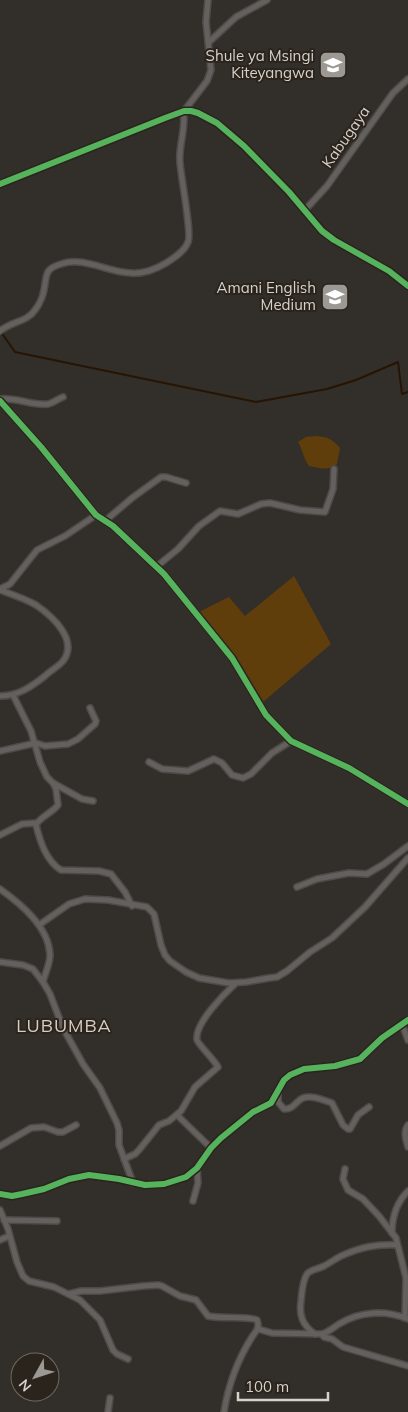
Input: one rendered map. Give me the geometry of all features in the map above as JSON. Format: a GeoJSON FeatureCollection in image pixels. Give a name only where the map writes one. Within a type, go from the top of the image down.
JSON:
{"type":"FeatureCollection","features":[{"type":"Feature","properties":{"kind":"street"},"geometry":{"type":"LineString","coordinates":[[0,331],[10,323],[26,319],[35,310],[44,291],[45,278],[48,271],[53,267],[78,260],[133,274],[145,272],[162,265],[172,259],[186,246],[190,238],[181,182],[179,152],[185,122],[184,111],[210,75],[211,62],[206,22],[208,0]]}},
{"type":"Feature","properties":{"kind":"street"},"geometry":{"type":"LineString","coordinates":[[209,42],[236,17],[267,0]]}},
{"type":"Feature","properties":{"kind":"street","name":"Kabugaya"},"geometry":{"type":"LineString","coordinates":[[305,210],[327,186],[393,93],[408,80]]}},
{"type":"Feature","properties":{"kind":"street"},"geometry":{"type":"LineString","coordinates":[[0,184],[184,111],[198,113],[227,131],[244,146],[305,210],[322,231],[334,240],[389,270],[408,286]]}},
{"type":"Feature","properties":{"kind":"street"},"geometry":{"type":"LineString","coordinates":[[0,400],[14,399],[48,404],[62,397]]}},
{"type":"Feature","properties":{"kind":"street"},"geometry":{"type":"LineString","coordinates":[[0,400],[96,515],[106,521],[156,566],[174,586],[232,658],[266,715],[291,741],[349,768],[408,804]]}},
{"type":"Feature","properties":{"kind":"street"},"geometry":{"type":"LineString","coordinates":[[156,566],[178,549],[199,526],[216,512],[227,511],[238,514],[261,504],[270,503],[300,510],[325,512],[333,489],[334,468]]}},
{"type":"Feature","properties":{"kind":"street"},"geometry":{"type":"LineString","coordinates":[[106,521],[132,498],[161,477],[173,478],[186,483]]}},
{"type":"Feature","properties":{"kind":"street"},"geometry":{"type":"LineString","coordinates":[[0,589],[10,584],[38,550],[60,539],[96,515]]}},
{"type":"Feature","properties":{"kind":"street"},"geometry":{"type":"LineString","coordinates":[[0,589],[35,604],[47,614],[64,634],[69,646],[63,661],[34,684],[24,691],[13,695],[0,696]]}},
{"type":"Feature","properties":{"kind":"street"},"geometry":{"type":"LineString","coordinates":[[0,835],[22,824],[37,823],[58,805],[56,789],[43,770],[36,743],[13,695]]}},
{"type":"Feature","properties":{"kind":"street"},"geometry":{"type":"LineString","coordinates":[[0,751],[36,743],[45,746],[68,744],[78,739],[96,724],[90,708]]}},
{"type":"Feature","properties":{"kind":"street"},"geometry":{"type":"LineString","coordinates":[[149,762],[162,769],[188,771],[214,759],[222,764],[232,775],[243,778],[251,774],[272,754],[291,741]]}},
{"type":"Feature","properties":{"kind":"street"},"geometry":{"type":"LineString","coordinates":[[53,783],[82,799],[93,801]]}},
{"type":"Feature","properties":{"kind":"street"},"geometry":{"type":"LineString","coordinates":[[37,823],[44,849],[52,864],[66,871],[99,871],[111,874],[125,892],[132,906]]}},
{"type":"Feature","properties":{"kind":"street"},"geometry":{"type":"LineString","coordinates":[[297,887],[317,879],[349,873],[367,874],[408,846]]}},
{"type":"Feature","properties":{"kind":"street"},"geometry":{"type":"LineString","coordinates":[[39,925],[69,904],[85,899],[108,900],[132,906],[146,907],[154,914],[161,946],[170,961],[177,967],[199,978],[237,983],[276,977],[332,938],[365,907],[408,858]]}},
{"type":"Feature","properties":{"kind":"street"},"geometry":{"type":"LineString","coordinates":[[0,889],[17,902],[39,925],[50,954],[43,982]]}},
{"type":"Feature","properties":{"kind":"street"},"geometry":{"type":"LineString","coordinates":[[0,962],[23,965],[33,969],[43,982],[71,1044],[108,1102],[117,1123],[119,1145],[133,1183]]}},
{"type":"Feature","properties":{"kind":"street"},"geometry":{"type":"LineString","coordinates":[[124,1159],[135,1154],[159,1125],[165,1124],[177,1115],[195,1087],[218,1067],[198,1042],[197,1036],[207,1015],[222,996],[237,983]]}},
{"type":"Feature","properties":{"kind":"street"},"geometry":{"type":"LineString","coordinates":[[0,1194],[12,1196],[22,1194],[44,1189],[68,1179],[89,1175],[145,1186],[164,1184],[186,1176],[197,1168],[211,1148],[253,1112],[271,1103],[284,1080],[296,1071],[335,1066],[360,1059],[382,1038],[408,1020]]}},
{"type":"Feature","properties":{"kind":"street"},"geometry":{"type":"LineString","coordinates":[[402,1024],[408,1040]]}},
{"type":"Feature","properties":{"kind":"street"},"geometry":{"type":"LineString","coordinates":[[278,1091],[278,1102],[284,1109],[291,1108],[307,1097],[332,1104],[343,1125],[348,1129],[352,1127],[358,1115],[369,1107]]}},
{"type":"Feature","properties":{"kind":"street"},"geometry":{"type":"LineString","coordinates":[[177,1115],[211,1148]]}},
{"type":"Feature","properties":{"kind":"street"},"geometry":{"type":"LineString","coordinates":[[0,1146],[31,1128],[44,1127],[63,1132],[76,1125]]}},
{"type":"Feature","properties":{"kind":"street"},"geometry":{"type":"LineString","coordinates":[[408,1125],[405,1129],[405,1135],[408,1147]]}},
{"type":"Feature","properties":{"kind":"street"},"geometry":{"type":"LineString","coordinates":[[192,1201],[198,1183],[197,1168]]}},
{"type":"Feature","properties":{"kind":"street"},"geometry":{"type":"LineString","coordinates":[[258,1329],[272,1333],[322,1334],[330,1332],[339,1324],[364,1314],[382,1312],[406,1318],[406,1278],[397,1245],[392,1233],[363,1199],[348,1190],[344,1179],[345,1169]]}},
{"type":"Feature","properties":{"kind":"street"},"geometry":{"type":"LineString","coordinates":[[392,1233],[397,1208],[402,1197],[408,1191]]}},
{"type":"Feature","properties":{"kind":"street"},"geometry":{"type":"LineString","coordinates":[[0,1210],[16,1262],[23,1276],[34,1284],[50,1286],[69,1294],[85,1305],[100,1320],[113,1350],[128,1359]]}},
{"type":"Feature","properties":{"kind":"street"},"geometry":{"type":"LineString","coordinates":[[4,1220],[57,1221]]}},
{"type":"Feature","properties":{"kind":"street"},"geometry":{"type":"LineString","coordinates":[[0,1240],[9,1236]]}},
{"type":"Feature","properties":{"kind":"street"},"geometry":{"type":"LineString","coordinates":[[315,1334],[304,1325],[300,1313],[306,1275],[310,1271],[324,1266],[341,1256],[363,1248],[380,1244],[397,1245]]}},
{"type":"Feature","properties":{"kind":"street"},"geometry":{"type":"LineString","coordinates":[[69,1294],[81,1291],[107,1291],[143,1286],[162,1286],[176,1294],[196,1300],[208,1316],[254,1318],[258,1322],[258,1329],[243,1353],[230,1386],[224,1412]]}},
{"type":"Feature","properties":{"kind":"street"},"geometry":{"type":"LineString","coordinates":[[322,1334],[343,1347],[408,1366]]}},
{"type":"Feature","properties":{"kind":"street"},"geometry":{"type":"LineString","coordinates":[[108,1412],[110,1398]]}},
{"type":"Feature","properties":{"kind":"shaded area"},"geometry":{"type":"Polygon","coordinates":[[[316,436],[330,439],[340,448],[337,464],[327,468],[309,466],[298,442],[306,437],[316,436]]]}},
{"type":"Feature","properties":{"kind":"shaded area"},"geometry":{"type":"Polygon","coordinates":[[[294,576],[331,644],[263,702],[199,612],[229,597],[245,616],[294,576]]]}},
{"type":"Feature","properties":{"kind":"waterway"},"geometry":{"type":"LineString","coordinates":[[1,332],[15,352],[256,402],[327,389],[356,380],[398,362],[402,394],[408,392]]}},
{"type":"Feature","properties":{"kind":"cycle path"},"geometry":{"type":"LineString","coordinates":[[0,184],[165,118],[184,111],[191,111],[217,123],[244,146],[289,192],[322,231],[334,240],[389,271],[408,286]]}},
{"type":"Feature","properties":{"kind":"cycle path"},"geometry":{"type":"LineString","coordinates":[[0,401],[41,447],[96,515],[113,526],[164,574],[232,658],[266,715],[291,741],[349,768],[408,804]]}},
{"type":"Feature","properties":{"kind":"cycle path"},"geometry":{"type":"LineString","coordinates":[[0,1194],[12,1196],[22,1194],[44,1189],[69,1179],[89,1175],[145,1185],[164,1184],[186,1177],[197,1168],[211,1148],[221,1138],[253,1112],[271,1103],[284,1080],[290,1075],[304,1069],[335,1066],[360,1059],[382,1038],[408,1020]]}},
{"type":"Feature","properties":{"kind":"place","name":"Shule ya Msingi Kiteyangwa"},"geometry":{"type":"Point","coordinates":[333,65]}},
{"type":"Feature","properties":{"kind":"place","name":"Amani English Medium"},"geometry":{"type":"Point","coordinates":[335,297]}},
{"type":"Feature","properties":{"kind":"district","name":"LUBUMBA"},"geometry":{"type":"Point","coordinates":[64,1026]}}]}
